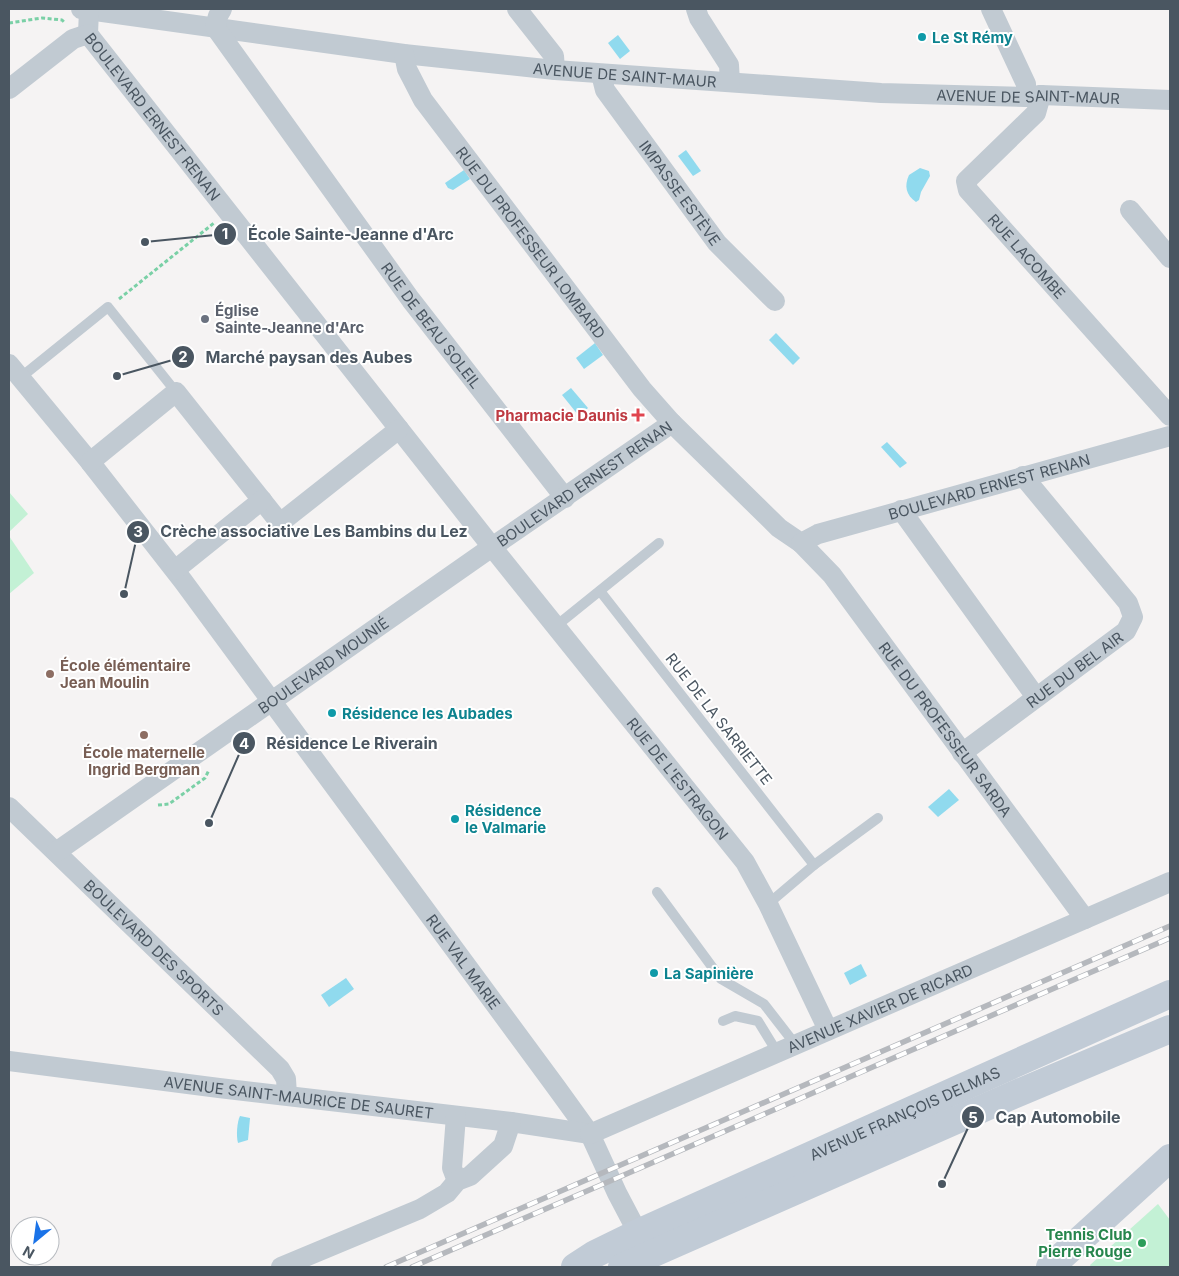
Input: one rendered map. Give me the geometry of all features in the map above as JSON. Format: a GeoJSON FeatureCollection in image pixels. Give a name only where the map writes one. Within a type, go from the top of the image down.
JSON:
{"type":"FeatureCollection","features":[{"type":"Feature","properties":{"kind":"main road","name":"AVENUE FRANÇOIS DELMAS"},"geometry":{"type":"LineString","coordinates":[[622,1267],[643,1244],[1170,994]]}},
{"type":"Feature","properties":{"kind":"main road","name":"AVENUE FRANÇOIS DELMAS"},"geometry":{"type":"LineString","coordinates":[[575,1267],[595,1254],[643,1244],[1011,1096],[1170,1029]]}},
{"type":"Feature","properties":{"kind":"main road"},"geometry":{"type":"LineString","coordinates":[[1050,1267],[1170,1158]]}},
{"type":"Feature","properties":{"kind":"street","name":"AVENUE DE SAINT-MAUR"},"geometry":{"type":"LineString","coordinates":[[85,9],[404,54],[601,74],[881,93],[1170,100]]}},
{"type":"Feature","properties":{"kind":"street","name":"BOULEVARD ERNEST RENAN"},"geometry":{"type":"LineString","coordinates":[[85,9],[83,35],[228,212],[492,548],[672,423],[779,528],[802,543],[818,534],[1170,436]]}},
{"type":"Feature","properties":{"kind":"street"},"geometry":{"type":"LineString","coordinates":[[215,27],[222,9]]}},
{"type":"Feature","properties":{"kind":"street"},"geometry":{"type":"LineString","coordinates":[[517,9],[554,56],[555,70]]}},
{"type":"Feature","properties":{"kind":"street"},"geometry":{"type":"LineString","coordinates":[[696,9],[699,18],[730,66],[730,82]]}},
{"type":"Feature","properties":{"kind":"street"},"geometry":{"type":"LineString","coordinates":[[991,9],[1026,84],[1034,96]]}},
{"type":"Feature","properties":{"kind":"street","name":"RUE DE BEAU SOLEIL"},"geometry":{"type":"LineString","coordinates":[[215,27],[411,300],[565,498]]}},
{"type":"Feature","properties":{"kind":"street"},"geometry":{"type":"LineString","coordinates":[[9,89],[83,35]]}},
{"type":"Feature","properties":{"kind":"street","name":"RUE DU PROFESSEUR LOMBARD"},"geometry":{"type":"LineString","coordinates":[[404,54],[407,69],[423,100],[642,389],[672,423]]}},
{"type":"Feature","properties":{"kind":"street","name":"IMPASSE ESTÈVE"},"geometry":{"type":"LineString","coordinates":[[601,74],[604,90],[717,243],[775,301]]}},
{"type":"Feature","properties":{"kind":"street","name":"RUE LACOMBE"},"geometry":{"type":"LineString","coordinates":[[1034,96],[1036,113],[966,181],[968,190],[1170,416]]}},
{"type":"Feature","properties":{"kind":"street"},"geometry":{"type":"LineString","coordinates":[[1130,210],[1170,258]]}},
{"type":"Feature","properties":{"kind":"street","name":"RUE VAL MARIE"},"geometry":{"type":"LineString","coordinates":[[14,371],[90,462],[175,570],[590,1134],[643,1244]]}},
{"type":"Feature","properties":{"kind":"street"},"geometry":{"type":"LineString","coordinates":[[90,462],[176,392],[280,524],[399,429]]}},
{"type":"Feature","properties":{"kind":"street","name":"RUE DU BEL AIR"},"geometry":{"type":"LineString","coordinates":[[962,753],[1126,631],[1133,617],[1128,603],[1023,476]]}},
{"type":"Feature","properties":{"kind":"street"},"geometry":{"type":"LineString","coordinates":[[175,570],[262,500]]}},
{"type":"Feature","properties":{"kind":"street"},"geometry":{"type":"LineString","coordinates":[[901,510],[1036,697]]}},
{"type":"Feature","properties":{"kind":"street","name":"RUE DU PROFESSEUR SARDA"},"geometry":{"type":"LineString","coordinates":[[802,543],[832,575],[1085,919]]}},
{"type":"Feature","properties":{"kind":"street","name":"RUE DE L'ESTRAGON"},"geometry":{"type":"LineString","coordinates":[[492,548],[745,862],[768,904],[828,1030]]}},
{"type":"Feature","properties":{"kind":"street","name":"BOULEVARD MOUNIÉ"},"geometry":{"type":"LineString","coordinates":[[56,852],[492,548]]}},
{"type":"Feature","properties":{"kind":"street","name":"BOULEVARD DES SPORTS"},"geometry":{"type":"LineString","coordinates":[[9,807],[280,1069],[286,1079],[287,1095]]}},
{"type":"Feature","properties":{"kind":"street","name":"AVENUE XAVIER DE RICARD"},"geometry":{"type":"LineString","coordinates":[[590,1134],[1170,882]]}},
{"type":"Feature","properties":{"kind":"street","name":"AVENUE SAINT-MAURICE DE SAURET"},"geometry":{"type":"LineString","coordinates":[[9,1061],[510,1122],[590,1134]]}},
{"type":"Feature","properties":{"kind":"street"},"geometry":{"type":"LineString","coordinates":[[456,1116],[452,1168],[458,1181]]}},
{"type":"Feature","properties":{"kind":"street"},"geometry":{"type":"LineString","coordinates":[[281,1267],[420,1209],[446,1193],[458,1181],[470,1176],[503,1146],[510,1122]]}},
{"type":"Feature","properties":{"kind":"lane"},"geometry":{"type":"LineString","coordinates":[[14,371],[108,308],[176,392]]}},
{"type":"Feature","properties":{"kind":"lane"},"geometry":{"type":"LineString","coordinates":[[556,626],[659,543]]}},
{"type":"Feature","properties":{"kind":"lane","name":"RUE DE LA SARRIETTE"},"geometry":{"type":"LineString","coordinates":[[600,591],[814,865]]}},
{"type":"Feature","properties":{"kind":"lane"},"geometry":{"type":"LineString","coordinates":[[768,904],[814,865],[878,818]]}},
{"type":"Feature","properties":{"kind":"lane"},"geometry":{"type":"LineString","coordinates":[[657,892],[721,979],[764,1004],[786,1048]]}},
{"type":"Feature","properties":{"kind":"lane"},"geometry":{"type":"LineString","coordinates":[[723,1021],[735,1016],[758,1021],[786,1048]]}},
{"type":"Feature","properties":{"kind":"path"},"geometry":{"type":"LineString","coordinates":[[9,23],[42,18],[62,20],[83,35]]}},
{"type":"Feature","properties":{"kind":"path"},"geometry":{"type":"LineString","coordinates":[[108,308],[228,212]]}},
{"type":"Feature","properties":{"kind":"path"},"geometry":{"type":"LineString","coordinates":[[155,805],[168,804],[205,778],[212,765]]}},
{"type":"Feature","properties":{"kind":"green space"},"geometry":{"type":"Polygon","coordinates":[[[9,492],[28,514],[9,532],[9,492]]]}},
{"type":"Feature","properties":{"kind":"green space"},"geometry":{"type":"Polygon","coordinates":[[[9,536],[34,573],[9,594],[9,536]]]}},
{"type":"Feature","properties":{"kind":"green space","name":"Tennis Club Pierre Rouge"},"geometry":{"type":"Polygon","coordinates":[[[1158,1204],[1170,1220],[1170,1267],[1091,1267],[1090,1265],[1158,1204]]]}},
{"type":"Feature","properties":{"kind":"water"},"geometry":{"type":"Polygon","coordinates":[[[618,35],[630,51],[620,59],[608,43],[618,35]]]}},
{"type":"Feature","properties":{"kind":"water"},"geometry":{"type":"Polygon","coordinates":[[[686,150],[701,171],[693,176],[678,156],[686,150]]]}},
{"type":"Feature","properties":{"kind":"water"},"geometry":{"type":"Polygon","coordinates":[[[920,168],[929,171],[930,176],[921,192],[919,200],[916,202],[908,193],[907,183],[909,175],[920,168]]]}},
{"type":"Feature","properties":{"kind":"water"},"geometry":{"type":"Polygon","coordinates":[[[464,170],[470,179],[453,190],[448,188],[445,183],[464,170]]]}},
{"type":"Feature","properties":{"kind":"water"},"geometry":{"type":"Polygon","coordinates":[[[776,333],[800,358],[793,365],[769,340],[776,333]]]}},
{"type":"Feature","properties":{"kind":"water"},"geometry":{"type":"Polygon","coordinates":[[[595,343],[603,355],[584,369],[576,358],[595,343]]]}},
{"type":"Feature","properties":{"kind":"water"},"geometry":{"type":"Polygon","coordinates":[[[571,388],[588,408],[579,416],[562,395],[571,388]]]}},
{"type":"Feature","properties":{"kind":"water"},"geometry":{"type":"Polygon","coordinates":[[[887,442],[907,463],[900,468],[881,447],[887,442]]]}},
{"type":"Feature","properties":{"kind":"water"},"geometry":{"type":"Polygon","coordinates":[[[949,789],[959,800],[938,817],[928,807],[949,789]]]}},
{"type":"Feature","properties":{"kind":"water"},"geometry":{"type":"Polygon","coordinates":[[[861,964],[867,976],[850,985],[844,973],[861,964]]]}},
{"type":"Feature","properties":{"kind":"water"},"geometry":{"type":"Polygon","coordinates":[[[346,978],[354,989],[329,1007],[321,995],[346,978]]]}},
{"type":"Feature","properties":{"kind":"water"},"geometry":{"type":"Polygon","coordinates":[[[240,1116],[250,1118],[248,1140],[238,1143],[237,1129],[240,1116]]]}},
{"type":"Feature","properties":{"kind":"railway"},"geometry":{"type":"LineString","coordinates":[[386,1267],[1170,926]]}},
{"type":"Feature","properties":{"kind":"railway"},"geometry":{"type":"LineString","coordinates":[[412,1267],[1170,938]]}},
{"type":"Feature","properties":{"kind":"place","name":"Le St Rémy"},"geometry":{"type":"Point","coordinates":[922,37]}},
{"type":"Feature","properties":{"kind":"place","name":"École Sainte-Jeanne d'Arc"},"geometry":{"type":"Point","coordinates":[145,242]}},
{"type":"Feature","properties":{"kind":"place","name":"Église Sainte-Jeanne d'Arc"},"geometry":{"type":"Point","coordinates":[205,319]}},
{"type":"Feature","properties":{"kind":"place","name":"Marché paysan des Aubes"},"geometry":{"type":"Point","coordinates":[117,376]}},
{"type":"Feature","properties":{"kind":"place","name":"Pharmacie Daunis"},"geometry":{"type":"Point","coordinates":[638,415]}},
{"type":"Feature","properties":{"kind":"place","name":"Crèche associative Les Bambins du Lez"},"geometry":{"type":"Point","coordinates":[124,594]}},
{"type":"Feature","properties":{"kind":"place","name":"École élémentaire Jean Moulin"},"geometry":{"type":"Point","coordinates":[50,674]}},
{"type":"Feature","properties":{"kind":"place","name":"Résidence les Aubades"},"geometry":{"type":"Point","coordinates":[332,713]}},
{"type":"Feature","properties":{"kind":"place","name":"École maternelle Ingrid Bergman"},"geometry":{"type":"Point","coordinates":[144,735]}},
{"type":"Feature","properties":{"kind":"place","name":"Résidence le Valmarie"},"geometry":{"type":"Point","coordinates":[455,819]}},
{"type":"Feature","properties":{"kind":"place","name":"Résidence Le Riverain"},"geometry":{"type":"Point","coordinates":[209,823]}},
{"type":"Feature","properties":{"kind":"place","name":"La Sapinière"},"geometry":{"type":"Point","coordinates":[654,973]}},
{"type":"Feature","properties":{"kind":"place","name":"Cap Automobile"},"geometry":{"type":"Point","coordinates":[942,1184]}},
{"type":"Feature","properties":{"kind":"place","name":"Tennis Club Pierre Rouge"},"geometry":{"type":"Point","coordinates":[1142,1243]}}]}
